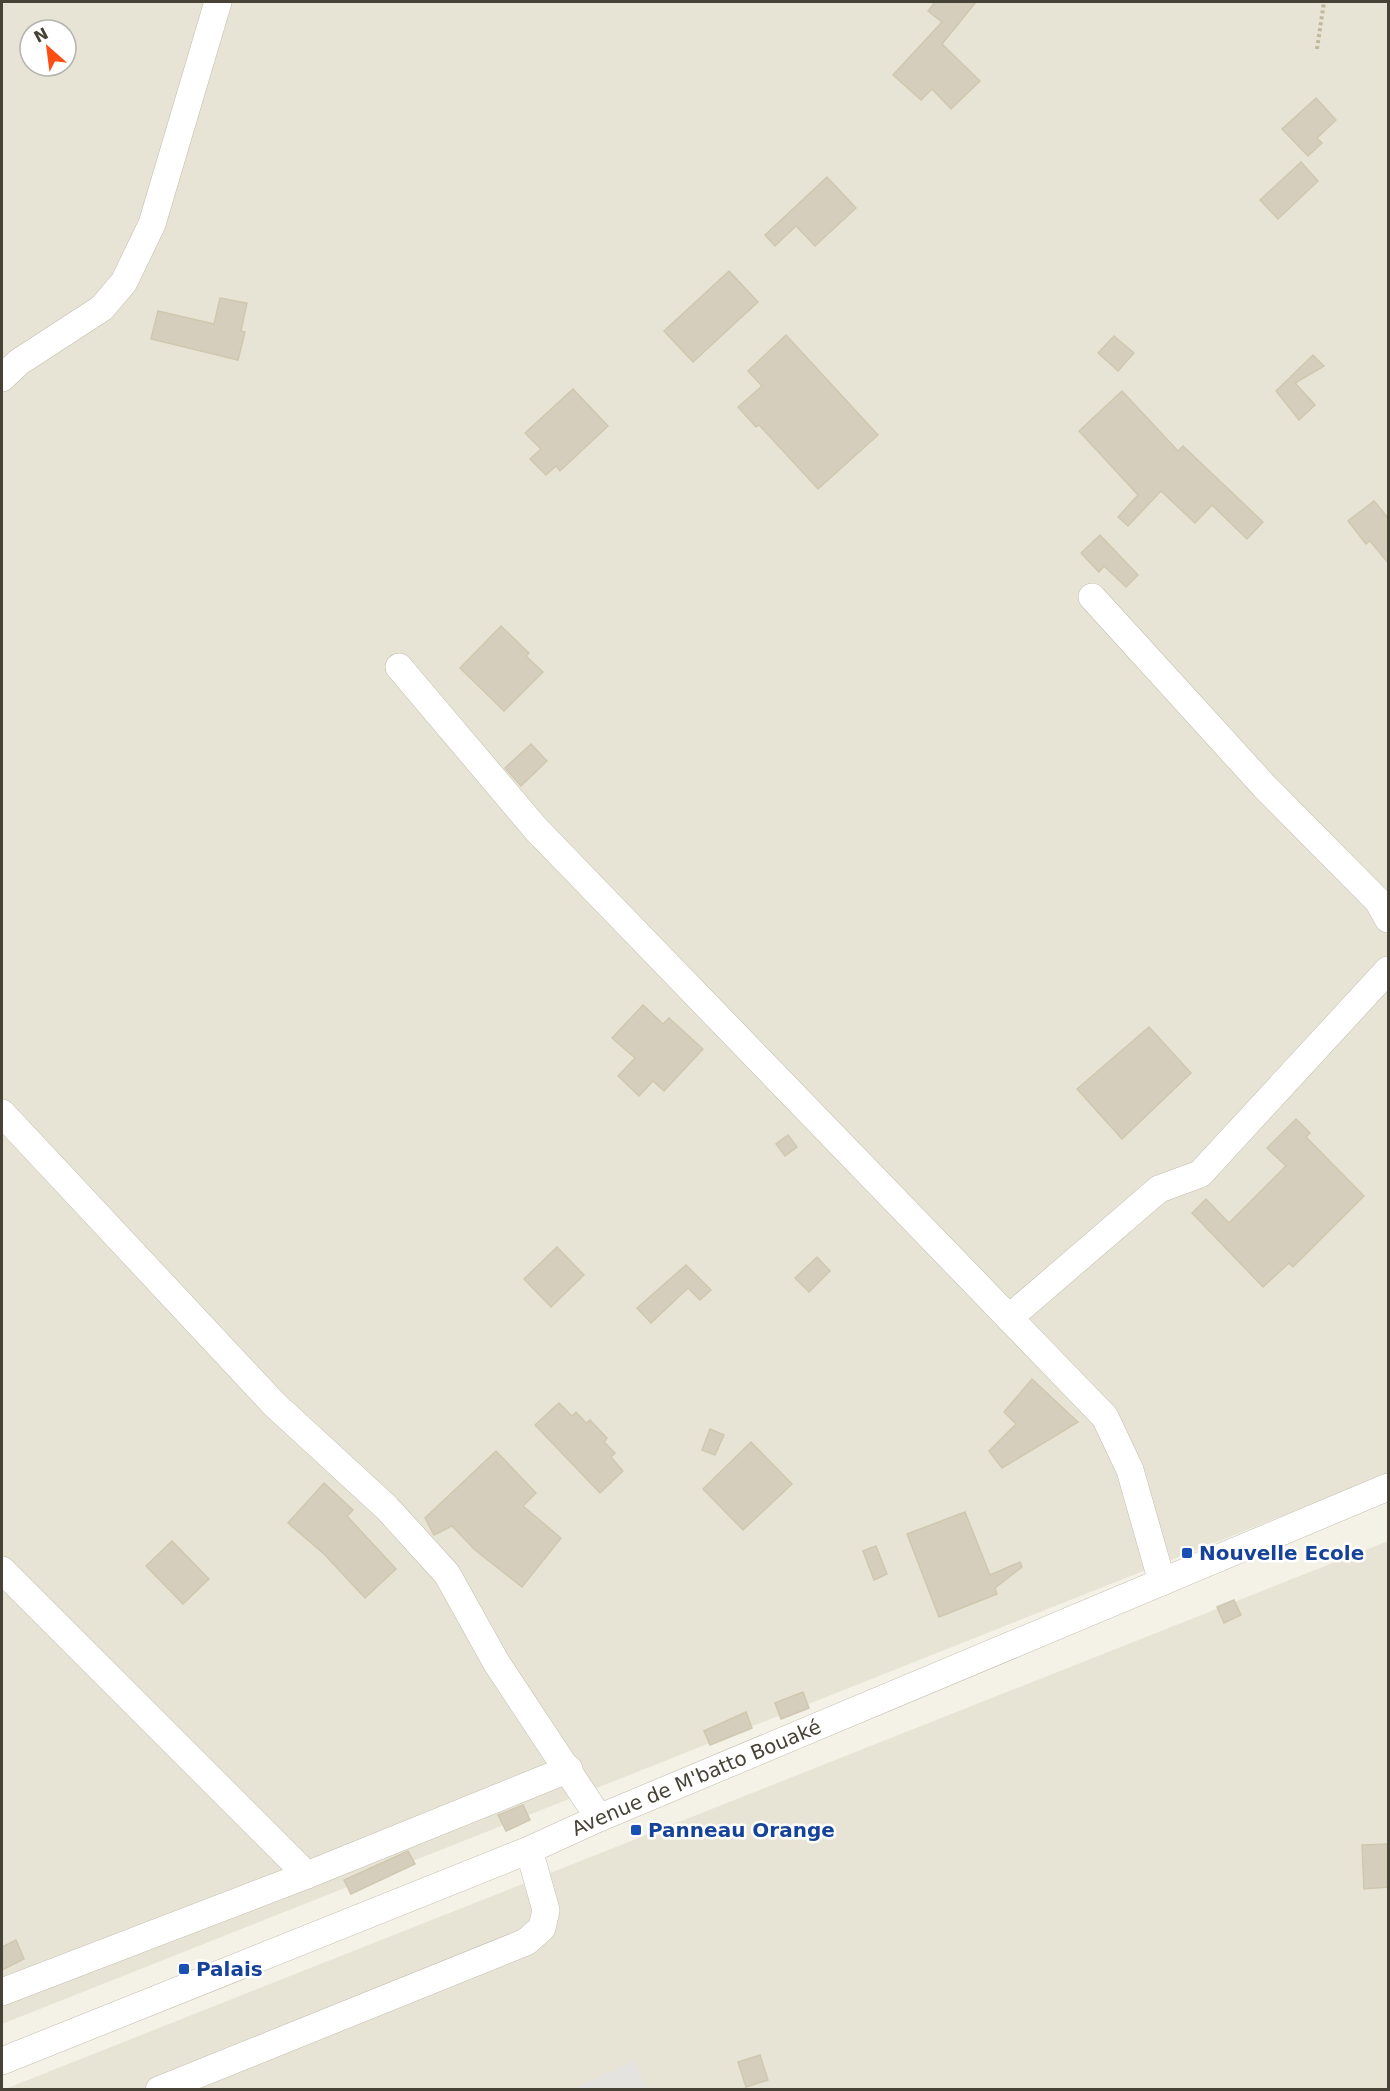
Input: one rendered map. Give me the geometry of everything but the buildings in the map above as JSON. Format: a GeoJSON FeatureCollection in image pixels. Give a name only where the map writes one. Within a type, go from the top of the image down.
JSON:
{"type":"FeatureCollection","features":[{"type":"Feature","properties":{"kind":"street"},"geometry":{"type":"LineString","coordinates":[[2,378],[20,362],[102,308],[124,282],[152,224],[218,2]]}},
{"type":"Feature","properties":{"kind":"street"},"geometry":{"type":"LineString","coordinates":[[1092,597],[1265,787],[1378,901],[1389,919]]}},
{"type":"Feature","properties":{"kind":"street"},"geometry":{"type":"LineString","coordinates":[[399,667],[536,829],[1105,1417],[1130,1470],[1162,1582]]}},
{"type":"Feature","properties":{"kind":"street"},"geometry":{"type":"LineString","coordinates":[[1010,1318],[1159,1189],[1200,1174],[1389,970]]}},
{"type":"Feature","properties":{"kind":"street"},"geometry":{"type":"LineString","coordinates":[[2,1113],[274,1404],[387,1508],[447,1574],[496,1662],[569,1769],[599,1818]]}},
{"type":"Feature","properties":{"kind":"street","name":"Avenue de M'batto Bouaké"},"geometry":{"type":"LineString","coordinates":[[2,2061],[529,1850],[599,1818],[1389,1487]]}},
{"type":"Feature","properties":{"kind":"street"},"geometry":{"type":"LineString","coordinates":[[2,1570],[307,1875]]}},
{"type":"Feature","properties":{"kind":"street"},"geometry":{"type":"LineString","coordinates":[[2,1992],[307,1875],[569,1769]]}},
{"type":"Feature","properties":{"kind":"street"},"geometry":{"type":"LineString","coordinates":[[159,2090],[526,1942],[542,1928],[546,1910],[529,1850]]}},
{"type":"Feature","properties":{"kind":"path"},"geometry":{"type":"LineString","coordinates":[[1317,50],[1324,2]]}},
{"type":"Feature","properties":{"kind":"shaded area"},"geometry":{"type":"Polygon","coordinates":[[[2,2],[1388,2],[1388,1474],[2,2024],[2,2]]]}},
{"type":"Feature","properties":{"kind":"shaded area"},"geometry":{"type":"Polygon","coordinates":[[[1388,1541],[1388,2089],[5,2089],[1388,1541]]]}},
{"type":"Feature","properties":{"kind":"shaded area"},"geometry":{"type":"Polygon","coordinates":[[[634,2061],[647,2089],[572,2089],[634,2061]]]}},
{"type":"Feature","properties":{"kind":"place","name":"Nouvelle Ecole"},"geometry":{"type":"Point","coordinates":[1187,1553]}},
{"type":"Feature","properties":{"kind":"place","name":"Panneau Orange"},"geometry":{"type":"Point","coordinates":[636,1830]}},
{"type":"Feature","properties":{"kind":"place","name":"Palais"},"geometry":{"type":"Point","coordinates":[184,1969]}}]}
